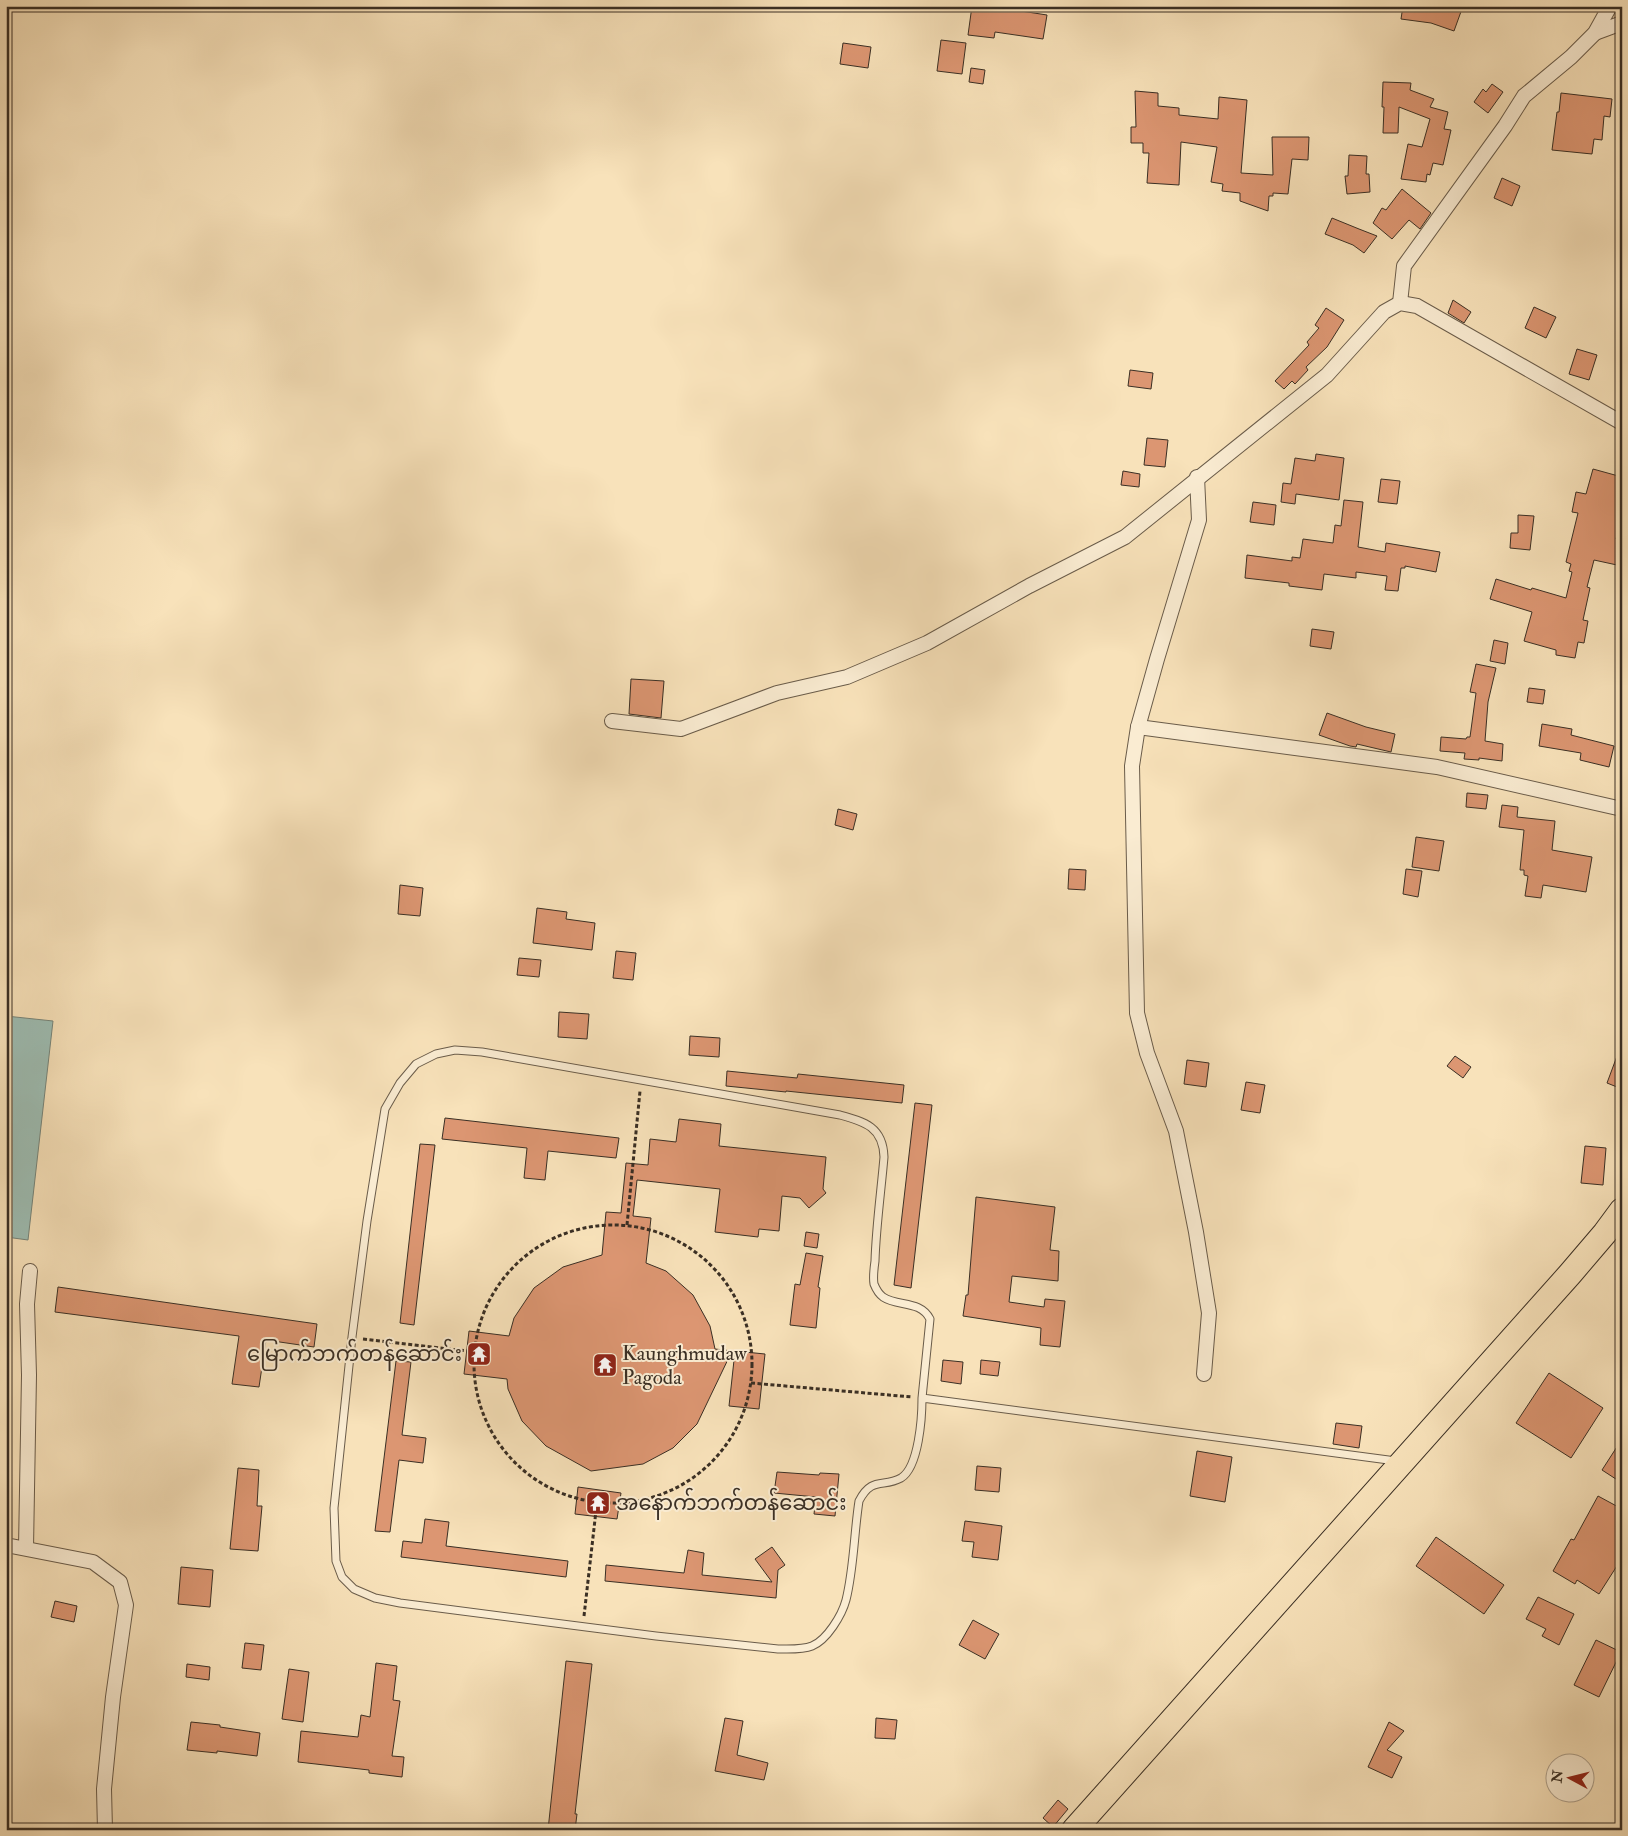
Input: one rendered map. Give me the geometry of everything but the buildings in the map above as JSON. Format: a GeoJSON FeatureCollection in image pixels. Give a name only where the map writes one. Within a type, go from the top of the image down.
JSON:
{"type":"FeatureCollection","features":[{"type":"Feature","properties":{"kind":"highway"},"geometry":{"type":"LineString","coordinates":[[1074,1830],[1570,1274],[1622,1210]]}},
{"type":"Feature","properties":{"kind":"street"},"geometry":{"type":"LineString","coordinates":[[1400,303],[1404,266],[1505,126],[1524,96],[1572,57],[1595,34],[1610,6]]}},
{"type":"Feature","properties":{"kind":"street"},"geometry":{"type":"LineString","coordinates":[[1595,34],[1622,23]]}},
{"type":"Feature","properties":{"kind":"street"},"geometry":{"type":"LineString","coordinates":[[612,722],[681,729],[777,693],[847,677],[927,642],[1125,536],[1328,374],[1384,312],[1400,303],[1417,306],[1622,423]]}},
{"type":"Feature","properties":{"kind":"street"},"geometry":{"type":"LineString","coordinates":[[1197,477],[1199,520],[1156,659],[1138,727],[1132,766],[1136,1013],[1147,1054],[1176,1131],[1196,1232],[1210,1313],[1204,1374]]}},
{"type":"Feature","properties":{"kind":"street"},"geometry":{"type":"LineString","coordinates":[[1138,727],[1437,768],[1622,809]]}},
{"type":"Feature","properties":{"kind":"street"},"geometry":{"type":"LineString","coordinates":[[26,1548],[29,1376],[27,1304],[30,1271]]}},
{"type":"Feature","properties":{"kind":"street"},"geometry":{"type":"LineString","coordinates":[[6,1545],[93,1562],[120,1582],[126,1605],[113,1697],[104,1789],[105,1830]]}},
{"type":"Feature","properties":{"kind":"lane"},"geometry":{"type":"LineString","coordinates":[[455,1050],[491,1054],[641,1079],[840,1114],[872,1127],[881,1138],[884,1146],[874,1284],[878,1293],[884,1298],[920,1308],[927,1313],[930,1319],[921,1419],[912,1464],[905,1475],[899,1479],[876,1484],[867,1490],[859,1501],[846,1602],[832,1629],[822,1640],[812,1646],[796,1649],[778,1648],[656,1636],[400,1604],[375,1598],[354,1589],[342,1578],[336,1561],[334,1508],[352,1338],[367,1221],[385,1109],[400,1083],[416,1064],[436,1054],[455,1050]]}},
{"type":"Feature","properties":{"kind":"lane"},"geometry":{"type":"LineString","coordinates":[[922,1398],[1401,1462]]}},
{"type":"Feature","properties":{"kind":"path"},"geometry":{"type":"LineString","coordinates":[[627,1225],[641,1079]]}},
{"type":"Feature","properties":{"kind":"path"},"geometry":{"type":"LineString","coordinates":[[627,1225],[671,1237],[708,1262],[736,1298],[751,1341],[751,1382],[737,1430],[710,1466],[671,1492],[626,1504],[597,1502],[579,1500],[536,1482],[502,1449],[480,1407],[474,1377],[476,1352],[483,1315],[506,1275],[540,1245],[582,1228],[627,1225]]}},
{"type":"Feature","properties":{"kind":"path"},"geometry":{"type":"LineString","coordinates":[[352,1338],[476,1352]]}},
{"type":"Feature","properties":{"kind":"path"},"geometry":{"type":"LineString","coordinates":[[751,1382],[922,1398]]}},
{"type":"Feature","properties":{"kind":"path"},"geometry":{"type":"LineString","coordinates":[[583,1627],[597,1502]]}},
{"type":"Feature","properties":{"kind":"water"},"geometry":{"type":"Polygon","coordinates":[[[6,1016],[53,1021],[28,1240],[6,1237],[6,1016]]]}},
{"type":"Feature","properties":{"kind":"place","name":"မြောက်ဘက်တန်ဆောင်း"},"geometry":{"type":"Point","coordinates":[479,1354]}},
{"type":"Feature","properties":{"kind":"place","name":"Kaunghmudaw Pagoda"},"geometry":{"type":"Point","coordinates":[605,1365]}},
{"type":"Feature","properties":{"kind":"place","name":"အနောက်ဘက်တန်ဆောင်း"},"geometry":{"type":"Point","coordinates":[598,1503]}}]}
